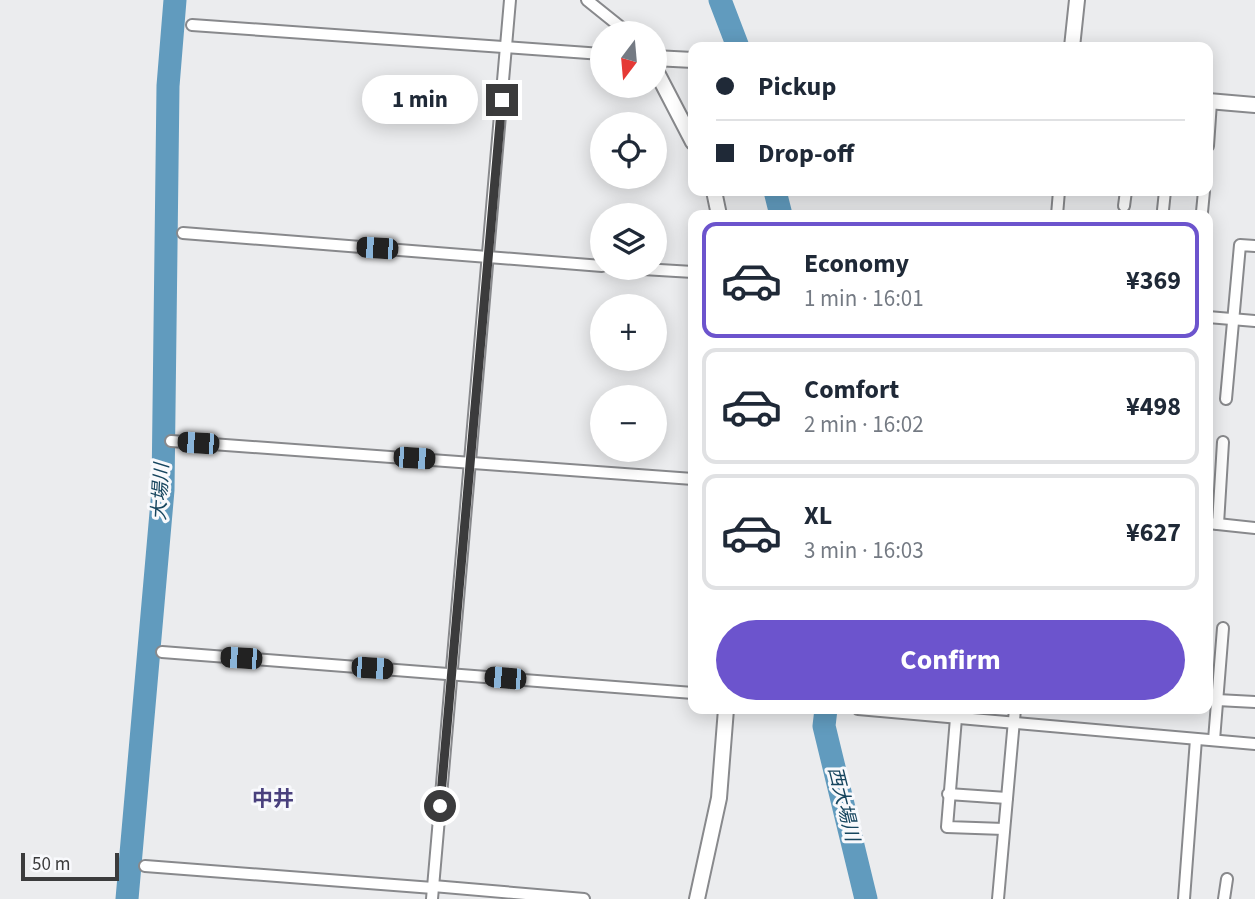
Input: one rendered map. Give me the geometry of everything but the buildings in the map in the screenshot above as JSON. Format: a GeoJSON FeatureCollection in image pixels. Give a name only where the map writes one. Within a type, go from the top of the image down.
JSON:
{"type":"FeatureCollection","features":[{"type":"Feature","properties":{"kind":"street"},"geometry":{"type":"LineString","coordinates":[[432,891],[510,0]]}},
{"type":"Feature","properties":{"kind":"street"},"geometry":{"type":"LineString","coordinates":[[587,0],[613,21]]}},
{"type":"Feature","properties":{"kind":"street"},"geometry":{"type":"LineString","coordinates":[[1073,42],[1077,0]]}},
{"type":"Feature","properties":{"kind":"street"},"geometry":{"type":"LineString","coordinates":[[192,25],[590,53]]}},
{"type":"Feature","properties":{"kind":"street"},"geometry":{"type":"LineString","coordinates":[[667,59],[688,60]]}},
{"type":"Feature","properties":{"kind":"street"},"geometry":{"type":"LineString","coordinates":[[667,92],[688,132]]}},
{"type":"Feature","properties":{"kind":"street"},"geometry":{"type":"LineString","coordinates":[[1213,101],[1255,105]]}},
{"type":"Feature","properties":{"kind":"street"},"geometry":{"type":"LineString","coordinates":[[1124,206],[1125,196]]}},
{"type":"Feature","properties":{"kind":"street"},"geometry":{"type":"LineString","coordinates":[[1163,210],[1164,196]]}},
{"type":"Feature","properties":{"kind":"street"},"geometry":{"type":"LineString","coordinates":[[183,233],[590,265]]}},
{"type":"Feature","properties":{"kind":"street"},"geometry":{"type":"LineString","coordinates":[[1226,400],[1240,245],[1255,246]]}},
{"type":"Feature","properties":{"kind":"street"},"geometry":{"type":"LineString","coordinates":[[667,270],[688,272]]}},
{"type":"Feature","properties":{"kind":"street"},"geometry":{"type":"LineString","coordinates":[[1213,318],[1255,321]]}},
{"type":"Feature","properties":{"kind":"street"},"geometry":{"type":"LineString","coordinates":[[171,441],[688,479]]}},
{"type":"Feature","properties":{"kind":"street"},"geometry":{"type":"LineString","coordinates":[[1223,442],[1213,524],[1255,528]]}},
{"type":"Feature","properties":{"kind":"street"},"geometry":{"type":"LineString","coordinates":[[1214,740],[1223,628]]}},
{"type":"Feature","properties":{"kind":"street"},"geometry":{"type":"LineString","coordinates":[[162,652],[688,693]]}},
{"type":"Feature","properties":{"kind":"street"},"geometry":{"type":"LineString","coordinates":[[1217,700],[1255,702]]}},
{"type":"Feature","properties":{"kind":"street"},"geometry":{"type":"LineString","coordinates":[[697,899],[719,798],[726,714]]}},
{"type":"Feature","properties":{"kind":"street"},"geometry":{"type":"LineString","coordinates":[[912,714],[1255,744]]}},
{"type":"Feature","properties":{"kind":"street"},"geometry":{"type":"LineString","coordinates":[[998,899],[1014,714]]}},
{"type":"Feature","properties":{"kind":"street"},"geometry":{"type":"LineString","coordinates":[[956,718],[947,827],[1004,829]]}},
{"type":"Feature","properties":{"kind":"street"},"geometry":{"type":"LineString","coordinates":[[1184,899],[1196,738]]}},
{"type":"Feature","properties":{"kind":"street"},"geometry":{"type":"LineString","coordinates":[[948,794],[1007,798]]}},
{"type":"Feature","properties":{"kind":"street"},"geometry":{"type":"LineString","coordinates":[[145,866],[432,891],[584,899]]}},
{"type":"Feature","properties":{"kind":"street"},"geometry":{"type":"LineString","coordinates":[[1224,899],[1227,878]]}},
{"type":"Feature","properties":{"kind":"waterway","name":"大場川"},"geometry":{"type":"LineString","coordinates":[[127,899],[163,490],[168,86],[175,0]]}},
{"type":"Feature","properties":{"kind":"waterway","name":"西大場川"},"geometry":{"type":"LineString","coordinates":[[720,0],[736,42]]}},
{"type":"Feature","properties":{"kind":"waterway","name":"西大場川"},"geometry":{"type":"LineString","coordinates":[[776,196],[780,210]]}},
{"type":"Feature","properties":{"kind":"waterway","name":"西大場川"},"geometry":{"type":"LineString","coordinates":[[825,714],[824,726],[866,899]]}},
{"type":"Feature","properties":{"kind":"district","name":"中井"},"geometry":{"type":"Point","coordinates":[273,799]}},
{"type":"Feature","properties":{"kind":"route"},"geometry":{"type":"LineString","coordinates":[[440,806],[468,462],[502,100]]}}]}
